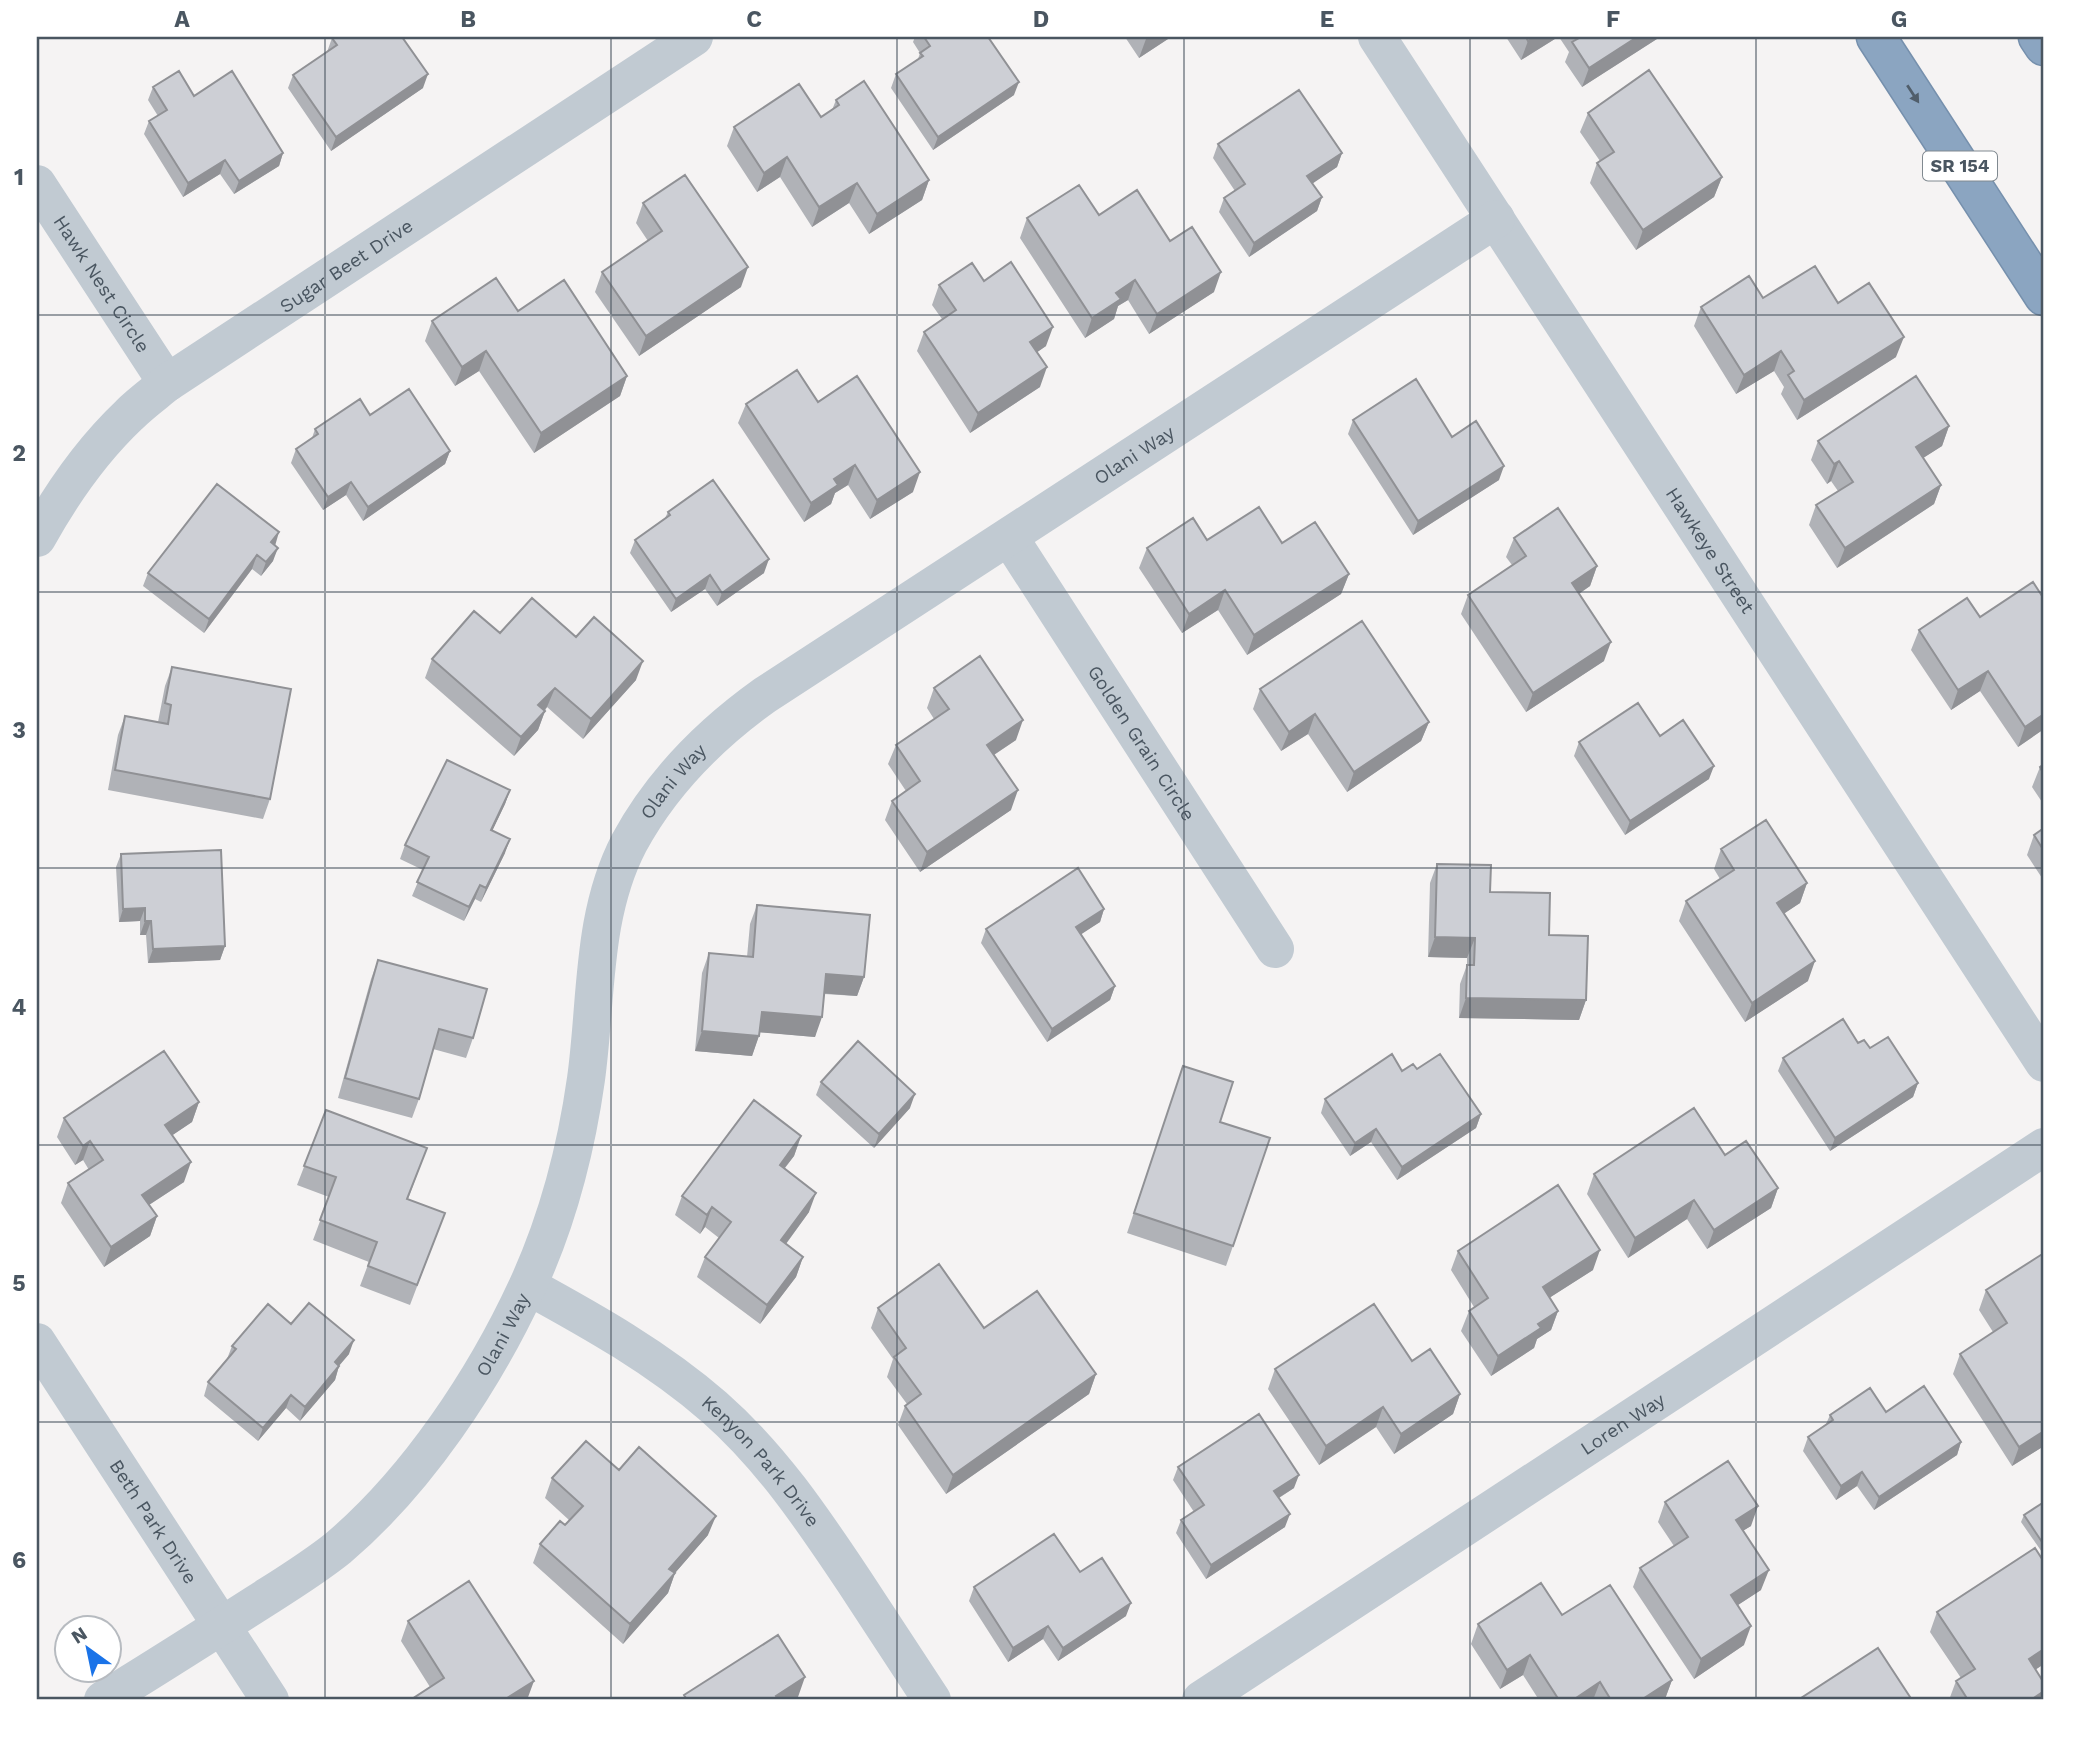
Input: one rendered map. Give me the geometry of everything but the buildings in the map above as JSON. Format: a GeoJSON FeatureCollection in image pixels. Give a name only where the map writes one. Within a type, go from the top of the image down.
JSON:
{"type":"FeatureCollection","features":[{"type":"Feature","properties":{"kind":"highway","name":"SR 154"},"geometry":{"type":"LineString","coordinates":[[1876,37],[2044,296]]}},
{"type":"Feature","properties":{"kind":"highway"},"geometry":{"type":"LineString","coordinates":[[2038,37],[2044,46]]}},
{"type":"Feature","properties":{"kind":"street","name":"Sugar Beet Drive"},"geometry":{"type":"LineString","coordinates":[[37,538],[60,496],[93,452],[130,414],[167,383],[694,37]]}},
{"type":"Feature","properties":{"kind":"street","name":"Hawkeye Street"},"geometry":{"type":"LineString","coordinates":[[1377,37],[2044,1063]]}},
{"type":"Feature","properties":{"kind":"street","name":"Hawk Nest Circle"},"geometry":{"type":"LineString","coordinates":[[37,184],[167,383]]}},
{"type":"Feature","properties":{"kind":"street","name":"Olani Way"},"geometry":{"type":"LineString","coordinates":[[103,1700],[222,1626],[337,1548],[374,1514],[407,1476],[450,1422],[492,1356],[528,1286],[556,1210],[573,1147],[586,1080],[600,930],[612,887],[628,845],[651,807],[677,773],[707,741],[734,717],[1496,219]]}},
{"type":"Feature","properties":{"kind":"street","name":"Golden Grain Circle"},"geometry":{"type":"LineString","coordinates":[[1009,537],[1275,949]]}},
{"type":"Feature","properties":{"kind":"street","name":"Loren Way"},"geometry":{"type":"LineString","coordinates":[[1200,1700],[2044,1147]]}},
{"type":"Feature","properties":{"kind":"street","name":"Kenyon Park Drive"},"geometry":{"type":"LineString","coordinates":[[528,1286],[626,1343],[713,1406],[747,1439],[779,1474],[808,1512],[932,1700]]}},
{"type":"Feature","properties":{"kind":"street","name":"Beth Park Drive"},"geometry":{"type":"LineString","coordinates":[[37,1342],[270,1700]]}}]}
